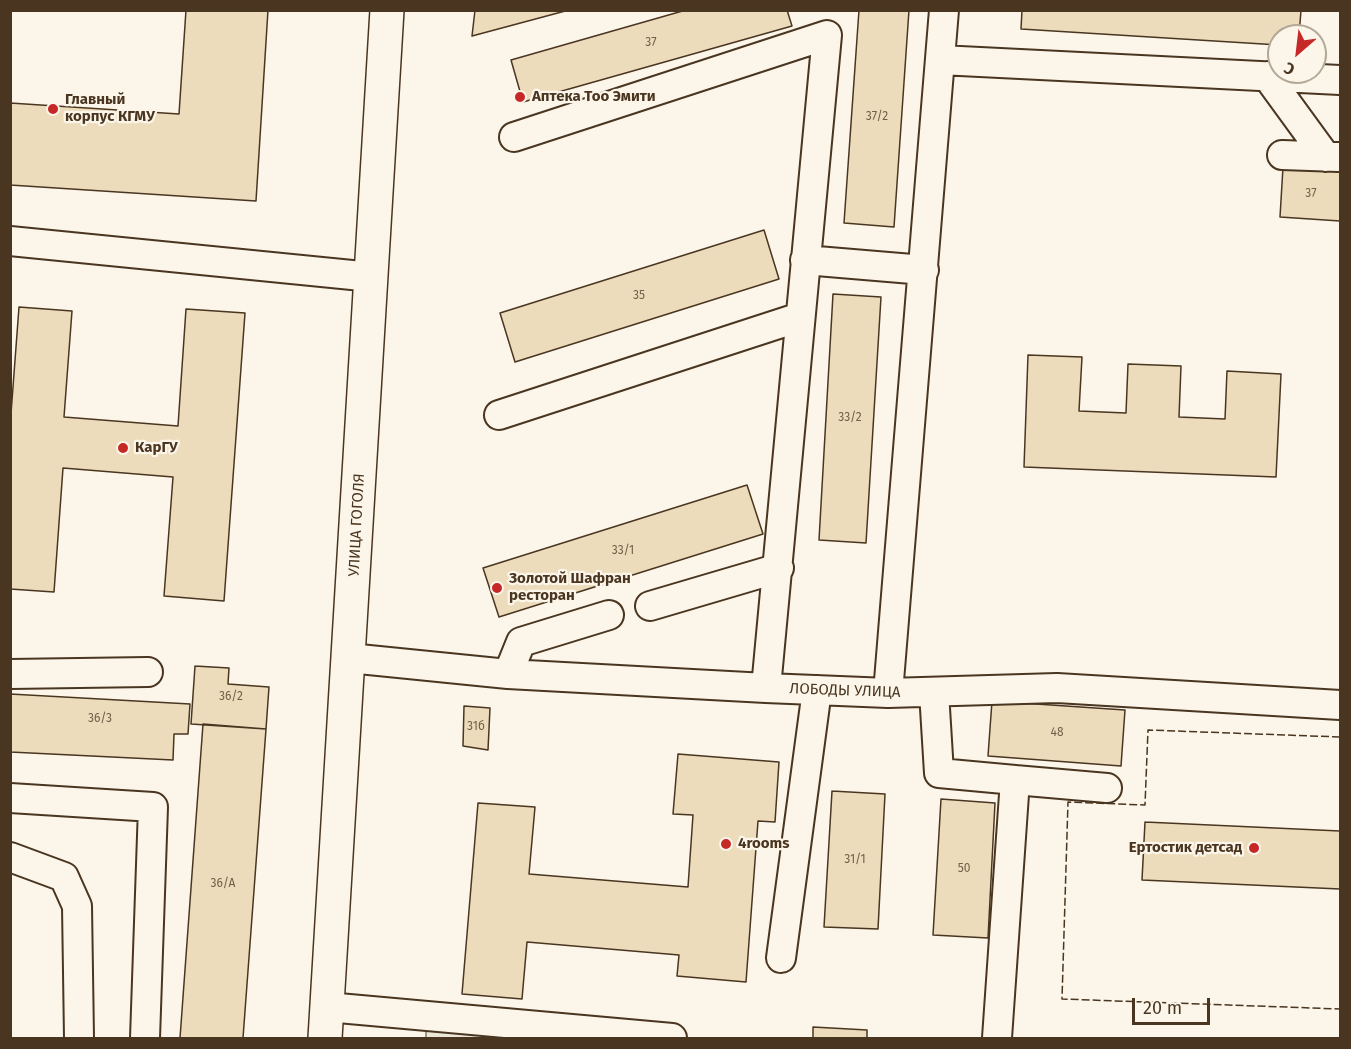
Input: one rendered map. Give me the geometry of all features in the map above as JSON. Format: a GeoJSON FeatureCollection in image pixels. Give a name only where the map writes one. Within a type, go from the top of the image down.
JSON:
{"type":"FeatureCollection","features":[{"type":"Feature","properties":{"kind":"highway","name":"УЛИЦА ГОГОЛЯ"},"geometry":{"type":"LineString","coordinates":[[326,1023],[350,658],[387,10]]}},
{"type":"Feature","properties":{"kind":"street"},"geometry":{"type":"LineString","coordinates":[[888,693],[944,10]]}},
{"type":"Feature","properties":{"kind":"street"},"geometry":{"type":"LineString","coordinates":[[514,137],[827,35],[766,688]]}},
{"type":"Feature","properties":{"kind":"street"},"geometry":{"type":"LineString","coordinates":[[940,60],[1267,76]]}},
{"type":"Feature","properties":{"kind":"street"},"geometry":{"type":"LineString","coordinates":[[1274,84],[1333,157]]}},
{"type":"Feature","properties":{"kind":"street"},"geometry":{"type":"LineString","coordinates":[[1282,155],[1333,157]]}},
{"type":"Feature","properties":{"kind":"street"},"geometry":{"type":"LineString","coordinates":[[10,241],[372,277]]}},
{"type":"Feature","properties":{"kind":"street"},"geometry":{"type":"LineString","coordinates":[[805,260],[924,270]]}},
{"type":"Feature","properties":{"kind":"street"},"geometry":{"type":"LineString","coordinates":[[499,415],[800,317]]}},
{"type":"Feature","properties":{"kind":"street"},"geometry":{"type":"LineString","coordinates":[[650,606],[779,568]]}},
{"type":"Feature","properties":{"kind":"street"},"geometry":{"type":"LineString","coordinates":[[508,674],[521,642],[609,615]]}},
{"type":"Feature","properties":{"kind":"street","name":"ЛОБОДЫ УЛИЦА"},"geometry":{"type":"LineString","coordinates":[[350,658],[508,674],[766,688],[888,693],[1057,688],[1341,705]]}},
{"type":"Feature","properties":{"kind":"street"},"geometry":{"type":"LineString","coordinates":[[10,674],[148,672]]}},
{"type":"Feature","properties":{"kind":"street"},"geometry":{"type":"LineString","coordinates":[[781,958],[817,690]]}},
{"type":"Feature","properties":{"kind":"street"},"geometry":{"type":"LineString","coordinates":[[934,692],[939,773],[1107,788]]}},
{"type":"Feature","properties":{"kind":"street"},"geometry":{"type":"LineString","coordinates":[[997,1038],[1015,780]]}},
{"type":"Feature","properties":{"kind":"street"},"geometry":{"type":"LineString","coordinates":[[10,798],[153,807],[145,1038]]}},
{"type":"Feature","properties":{"kind":"street"},"geometry":{"type":"LineString","coordinates":[[10,857],[64,877],[77,906],[79,1038]]}},
{"type":"Feature","properties":{"kind":"street"},"geometry":{"type":"LineString","coordinates":[[326,1023],[672,1038]]}},
{"type":"Feature","properties":{"kind":"shaded area"},"geometry":{"type":"Polygon","coordinates":[[[426,1028],[575,1038],[426,1038],[426,1028]]]}},
{"type":"Feature","properties":{"kind":"building","name":"Главный корпус КГМУ"},"geometry":{"type":"Polygon","coordinates":[[[186,10],[268,10],[256,201],[10,185],[10,103],[179,114],[186,10]]]}},
{"type":"Feature","properties":{"kind":"building"},"geometry":{"type":"Polygon","coordinates":[[[475,10],[569,10],[472,36],[475,10]]]}},
{"type":"Feature","properties":{"kind":"building"},"geometry":{"type":"Polygon","coordinates":[[[686,10],[787,10],[792,26],[523,102],[511,60],[686,10]]]}},
{"type":"Feature","properties":{"kind":"building"},"geometry":{"type":"Polygon","coordinates":[[[859,10],[909,10],[894,227],[844,223],[859,10]]]}},
{"type":"Feature","properties":{"kind":"building"},"geometry":{"type":"Polygon","coordinates":[[[1022,10],[1301,10],[1300,24],[1267,24],[1267,44],[1021,29],[1022,10]]]}},
{"type":"Feature","properties":{"kind":"building"},"geometry":{"type":"Polygon","coordinates":[[[1283,167],[1340,170],[1340,221],[1280,217],[1283,167]]]}},
{"type":"Feature","properties":{"kind":"building"},"geometry":{"type":"Polygon","coordinates":[[[764,230],[779,279],[515,362],[500,313],[764,230]]]}},
{"type":"Feature","properties":{"kind":"building"},"geometry":{"type":"Polygon","coordinates":[[[833,294],[881,297],[866,543],[819,540],[833,294]]]}},
{"type":"Feature","properties":{"kind":"building","name":"КарГУ"},"geometry":{"type":"Polygon","coordinates":[[[19,307],[72,311],[64,417],[178,426],[186,309],[245,313],[224,601],[164,596],[173,477],[63,468],[54,592],[10,589],[10,427],[19,307]]]}},
{"type":"Feature","properties":{"kind":"building"},"geometry":{"type":"Polygon","coordinates":[[[1028,355],[1082,357],[1079,411],[1126,413],[1128,364],[1181,366],[1179,417],[1225,419],[1227,371],[1281,374],[1276,477],[1024,467],[1028,355]]]}},
{"type":"Feature","properties":{"kind":"building"},"geometry":{"type":"Polygon","coordinates":[[[747,485],[763,534],[499,617],[483,568],[747,485]]]}},
{"type":"Feature","properties":{"kind":"building"},"geometry":{"type":"Polygon","coordinates":[[[195,666],[229,668],[228,684],[269,687],[266,729],[191,724],[195,666]]]}},
{"type":"Feature","properties":{"kind":"building"},"geometry":{"type":"Polygon","coordinates":[[[10,694],[190,704],[188,734],[174,734],[173,760],[10,752],[10,694]]]}},
{"type":"Feature","properties":{"kind":"building"},"geometry":{"type":"Polygon","coordinates":[[[992,701],[1125,710],[1121,766],[988,756],[992,701]]]}},
{"type":"Feature","properties":{"kind":"building"},"geometry":{"type":"Polygon","coordinates":[[[464,706],[490,708],[488,750],[463,746],[464,706]]]}},
{"type":"Feature","properties":{"kind":"building"},"geometry":{"type":"Polygon","coordinates":[[[203,724],[266,729],[243,1038],[180,1038],[203,724]]]}},
{"type":"Feature","properties":{"kind":"building"},"geometry":{"type":"Polygon","coordinates":[[[678,754],[779,762],[775,822],[758,821],[746,982],[677,976],[679,955],[527,942],[522,999],[462,994],[478,803],[535,807],[529,874],[688,887],[693,815],[673,814],[678,754]]]}},
{"type":"Feature","properties":{"kind":"building"},"geometry":{"type":"Polygon","coordinates":[[[832,791],[885,794],[878,929],[824,927],[832,791]]]}},
{"type":"Feature","properties":{"kind":"building"},"geometry":{"type":"Polygon","coordinates":[[[941,799],[995,803],[988,938],[933,935],[941,799]]]}},
{"type":"Feature","properties":{"kind":"building"},"geometry":{"type":"Polygon","coordinates":[[[1145,822],[1340,831],[1340,889],[1142,880],[1145,822]]]}},
{"type":"Feature","properties":{"kind":"building"},"geometry":{"type":"Polygon","coordinates":[[[813,1027],[867,1030],[867,1038],[813,1038],[813,1027]]]}},
{"type":"Feature","properties":{"kind":"fence"},"geometry":{"type":"LineString","coordinates":[[1340,737],[1148,730],[1145,805],[1068,802],[1062,999],[1340,1009]]}},
{"type":"Feature","properties":{"kind":"place","name":"Аптека Тоо Эмити"},"geometry":{"type":"Point","coordinates":[520,97]}},
{"type":"Feature","properties":{"kind":"place","name":"Главный корпус КГМУ"},"geometry":{"type":"Point","coordinates":[53,109]}},
{"type":"Feature","properties":{"kind":"place","name":"КарГУ"},"geometry":{"type":"Point","coordinates":[123,448]}},
{"type":"Feature","properties":{"kind":"place","name":"Золотой Шафран ресторан"},"geometry":{"type":"Point","coordinates":[497,588]}},
{"type":"Feature","properties":{"kind":"place","name":"4rooms"},"geometry":{"type":"Point","coordinates":[726,844]}},
{"type":"Feature","properties":{"kind":"place","name":"Ертостик детсад"},"geometry":{"type":"Point","coordinates":[1254,848]}}]}
